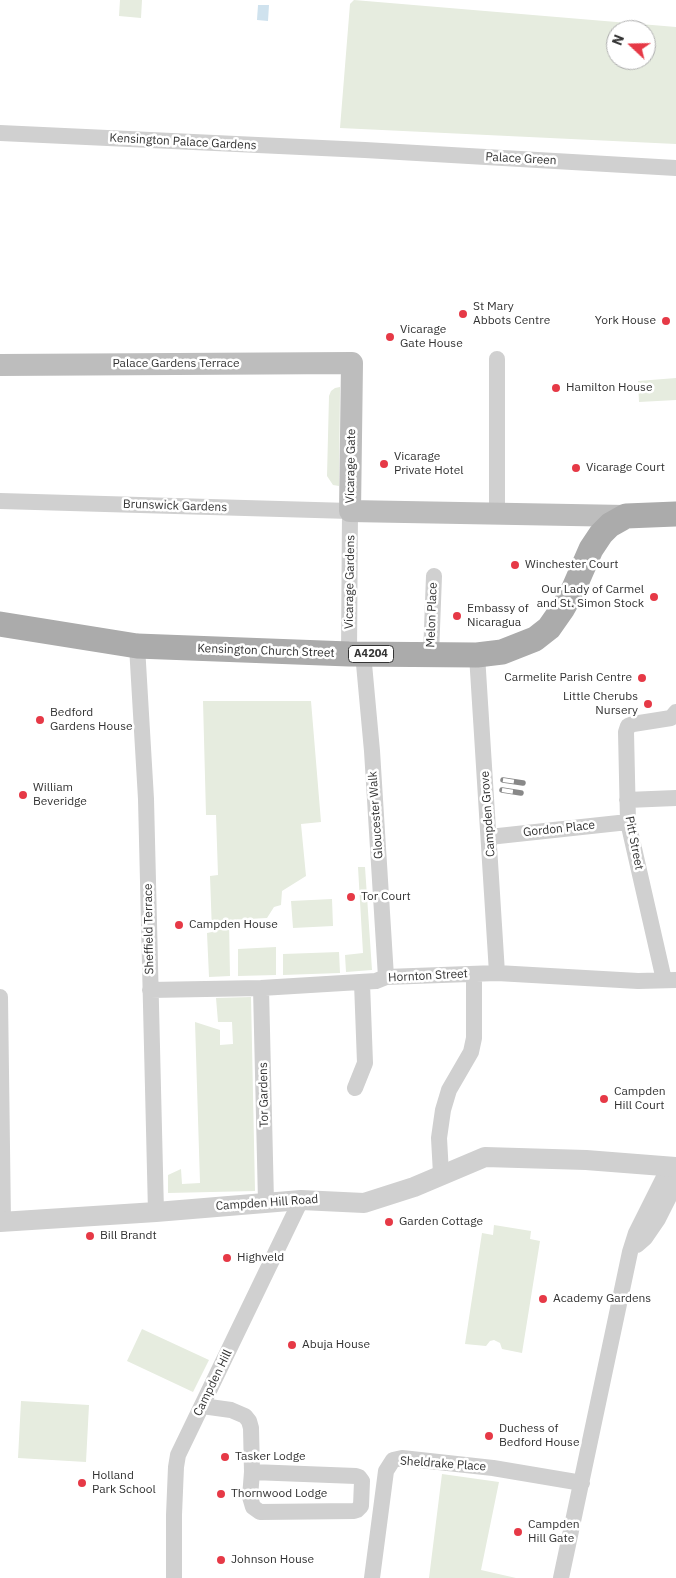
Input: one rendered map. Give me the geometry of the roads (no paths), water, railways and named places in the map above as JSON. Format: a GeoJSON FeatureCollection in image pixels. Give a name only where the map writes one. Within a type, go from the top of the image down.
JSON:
{"type":"FeatureCollection","features":[{"type":"Feature","properties":{"kind":"main road","name":"Vicarage Gate"},"geometry":{"type":"LineString","coordinates":[[352,363],[350,512],[626,516]]}},
{"type":"Feature","properties":{"kind":"main road","name":"Palace Gardens Terrace"},"geometry":{"type":"LineString","coordinates":[[0,365],[352,363]]}},
{"type":"Feature","properties":{"kind":"main road","name":"Kensington Church Street"},"geometry":{"type":"LineString","coordinates":[[0,624],[137,646],[431,655],[477,655],[502,652],[535,639],[549,628],[574,588],[591,549],[600,534],[610,524],[626,516],[676,514]]}},
{"type":"Feature","properties":{"kind":"street","name":"Kensington Palace Gardens"},"geometry":{"type":"LineString","coordinates":[[0,133],[365,150]]}},
{"type":"Feature","properties":{"kind":"street","name":"Palace Green"},"geometry":{"type":"LineString","coordinates":[[365,150],[676,168]]}},
{"type":"Feature","properties":{"kind":"street"},"geometry":{"type":"LineString","coordinates":[[497,359],[498,513]]}},
{"type":"Feature","properties":{"kind":"street","name":"Brunswick Gardens"},"geometry":{"type":"LineString","coordinates":[[0,501],[350,512]]}},
{"type":"Feature","properties":{"kind":"street","name":"Vicarage Gardens"},"geometry":{"type":"LineString","coordinates":[[350,512],[356,653]]}},
{"type":"Feature","properties":{"kind":"street","name":"Melon Place"},"geometry":{"type":"LineString","coordinates":[[431,655],[434,576]]}},
{"type":"Feature","properties":{"kind":"street","name":"Sheffield Terrace"},"geometry":{"type":"LineString","coordinates":[[137,646],[146,799],[156,1212]]}},
{"type":"Feature","properties":{"kind":"street","name":"Gloucester Walk"},"geometry":{"type":"LineString","coordinates":[[356,653],[372,751],[386,977]]}},
{"type":"Feature","properties":{"kind":"street","name":"Campden Grove"},"geometry":{"type":"LineString","coordinates":[[477,655],[490,837],[497,973]]}},
{"type":"Feature","properties":{"kind":"street","name":"Pitt Street"},"geometry":{"type":"LineString","coordinates":[[670,980],[628,822],[628,726],[671,718],[676,712]]}},
{"type":"Feature","properties":{"kind":"street"},"geometry":{"type":"LineString","coordinates":[[628,800],[676,798]]}},
{"type":"Feature","properties":{"kind":"street","name":"Gordon Place"},"geometry":{"type":"LineString","coordinates":[[490,837],[628,822]]}},
{"type":"Feature","properties":{"kind":"street","name":"Hornton Street"},"geometry":{"type":"LineString","coordinates":[[150,990],[261,988],[376,981],[386,977],[497,973],[638,981],[670,980]]}},
{"type":"Feature","properties":{"kind":"street"},"geometry":{"type":"LineString","coordinates":[[441,1174],[439,1138],[443,1110],[449,1090],[471,1052],[474,1038],[474,974]]}},
{"type":"Feature","properties":{"kind":"street"},"geometry":{"type":"LineString","coordinates":[[355,1088],[365,1063],[362,982]]}},
{"type":"Feature","properties":{"kind":"street","name":"Tor Gardens"},"geometry":{"type":"LineString","coordinates":[[261,988],[266,1202]]}},
{"type":"Feature","properties":{"kind":"street"},"geometry":{"type":"LineString","coordinates":[[0,997],[2,1222]]}},
{"type":"Feature","properties":{"kind":"street","name":"Campden Hill Road"},"geometry":{"type":"LineString","coordinates":[[2,1222],[301,1200],[364,1203],[414,1187],[485,1156],[586,1160],[674,1172]]}},
{"type":"Feature","properties":{"kind":"street"},"geometry":{"type":"LineString","coordinates":[[561,1578],[630,1252],[636,1233],[674,1172]]}},
{"type":"Feature","properties":{"kind":"street","name":"Campden Hill"},"geometry":{"type":"LineString","coordinates":[[174,1578],[176,1467],[178,1455],[301,1200]]}},
{"type":"Feature","properties":{"kind":"street"},"geometry":{"type":"LineString","coordinates":[[202,1406],[231,1410],[245,1416],[249,1421],[252,1472],[250,1497],[253,1507],[260,1512],[354,1511],[358,1510],[361,1506],[362,1481],[356,1476],[252,1472]]}},
{"type":"Feature","properties":{"kind":"street","name":"Sheldrake Place"},"geometry":{"type":"LineString","coordinates":[[372,1578],[386,1471],[393,1460],[402,1458],[498,1468],[582,1483]]}},
{"type":"Feature","properties":{"kind":"water"},"geometry":{"type":"Polygon","coordinates":[[[258,5],[269,5],[268,21],[257,20],[258,5]]]}},
{"type":"Feature","properties":{"kind":"railway"},"geometry":{"type":"LineString","coordinates":[[503,780],[523,783]]}},
{"type":"Feature","properties":{"kind":"railway"},"geometry":{"type":"LineString","coordinates":[[502,790],[521,793]]}},
{"type":"Feature","properties":{"kind":"place","name":"St Mary Abbots Centre"},"geometry":{"type":"Point","coordinates":[463,314]}},
{"type":"Feature","properties":{"kind":"place","name":"York House"},"geometry":{"type":"Point","coordinates":[666,321]}},
{"type":"Feature","properties":{"kind":"place","name":"Vicarage Gate House"},"geometry":{"type":"Point","coordinates":[390,337]}},
{"type":"Feature","properties":{"kind":"place","name":"Hamilton House"},"geometry":{"type":"Point","coordinates":[556,388]}},
{"type":"Feature","properties":{"kind":"place","name":"Vicarage Private Hotel"},"geometry":{"type":"Point","coordinates":[384,464]}},
{"type":"Feature","properties":{"kind":"place","name":"Vicarage Court"},"geometry":{"type":"Point","coordinates":[576,468]}},
{"type":"Feature","properties":{"kind":"place","name":"Winchester Court"},"geometry":{"type":"Point","coordinates":[515,565]}},
{"type":"Feature","properties":{"kind":"place","name":"Our Lady of Carmel and St. Simon Stock"},"geometry":{"type":"Point","coordinates":[654,597]}},
{"type":"Feature","properties":{"kind":"place","name":"Embassy of Nicaragua"},"geometry":{"type":"Point","coordinates":[457,616]}},
{"type":"Feature","properties":{"kind":"place","name":"Carmelite Parish Centre"},"geometry":{"type":"Point","coordinates":[642,678]}},
{"type":"Feature","properties":{"kind":"place","name":"Little Cherubs Nursery"},"geometry":{"type":"Point","coordinates":[648,704]}},
{"type":"Feature","properties":{"kind":"place","name":"Bedford Gardens House"},"geometry":{"type":"Point","coordinates":[40,720]}},
{"type":"Feature","properties":{"kind":"place","name":"William Beveridge"},"geometry":{"type":"Point","coordinates":[23,795]}},
{"type":"Feature","properties":{"kind":"place","name":"Tor Court"},"geometry":{"type":"Point","coordinates":[351,897]}},
{"type":"Feature","properties":{"kind":"place","name":"Campden House"},"geometry":{"type":"Point","coordinates":[179,925]}},
{"type":"Feature","properties":{"kind":"place","name":"Campden Hill Court"},"geometry":{"type":"Point","coordinates":[604,1099]}},
{"type":"Feature","properties":{"kind":"place","name":"Garden Cottage"},"geometry":{"type":"Point","coordinates":[389,1222]}},
{"type":"Feature","properties":{"kind":"place","name":"Bill Brandt"},"geometry":{"type":"Point","coordinates":[90,1236]}},
{"type":"Feature","properties":{"kind":"place","name":"Highveld"},"geometry":{"type":"Point","coordinates":[227,1258]}},
{"type":"Feature","properties":{"kind":"place","name":"Academy Gardens"},"geometry":{"type":"Point","coordinates":[543,1299]}},
{"type":"Feature","properties":{"kind":"place","name":"Abuja House"},"geometry":{"type":"Point","coordinates":[292,1345]}},
{"type":"Feature","properties":{"kind":"place","name":"Duchess of Bedford House"},"geometry":{"type":"Point","coordinates":[489,1436]}},
{"type":"Feature","properties":{"kind":"place","name":"Tasker Lodge"},"geometry":{"type":"Point","coordinates":[225,1457]}},
{"type":"Feature","properties":{"kind":"place","name":"Holland Park School"},"geometry":{"type":"Point","coordinates":[82,1483]}},
{"type":"Feature","properties":{"kind":"place","name":"Thornwood Lodge"},"geometry":{"type":"Point","coordinates":[221,1494]}},
{"type":"Feature","properties":{"kind":"place","name":"Campden Hill Gate"},"geometry":{"type":"Point","coordinates":[518,1532]}},
{"type":"Feature","properties":{"kind":"place","name":"Johnson House"},"geometry":{"type":"Point","coordinates":[221,1560]}}]}
